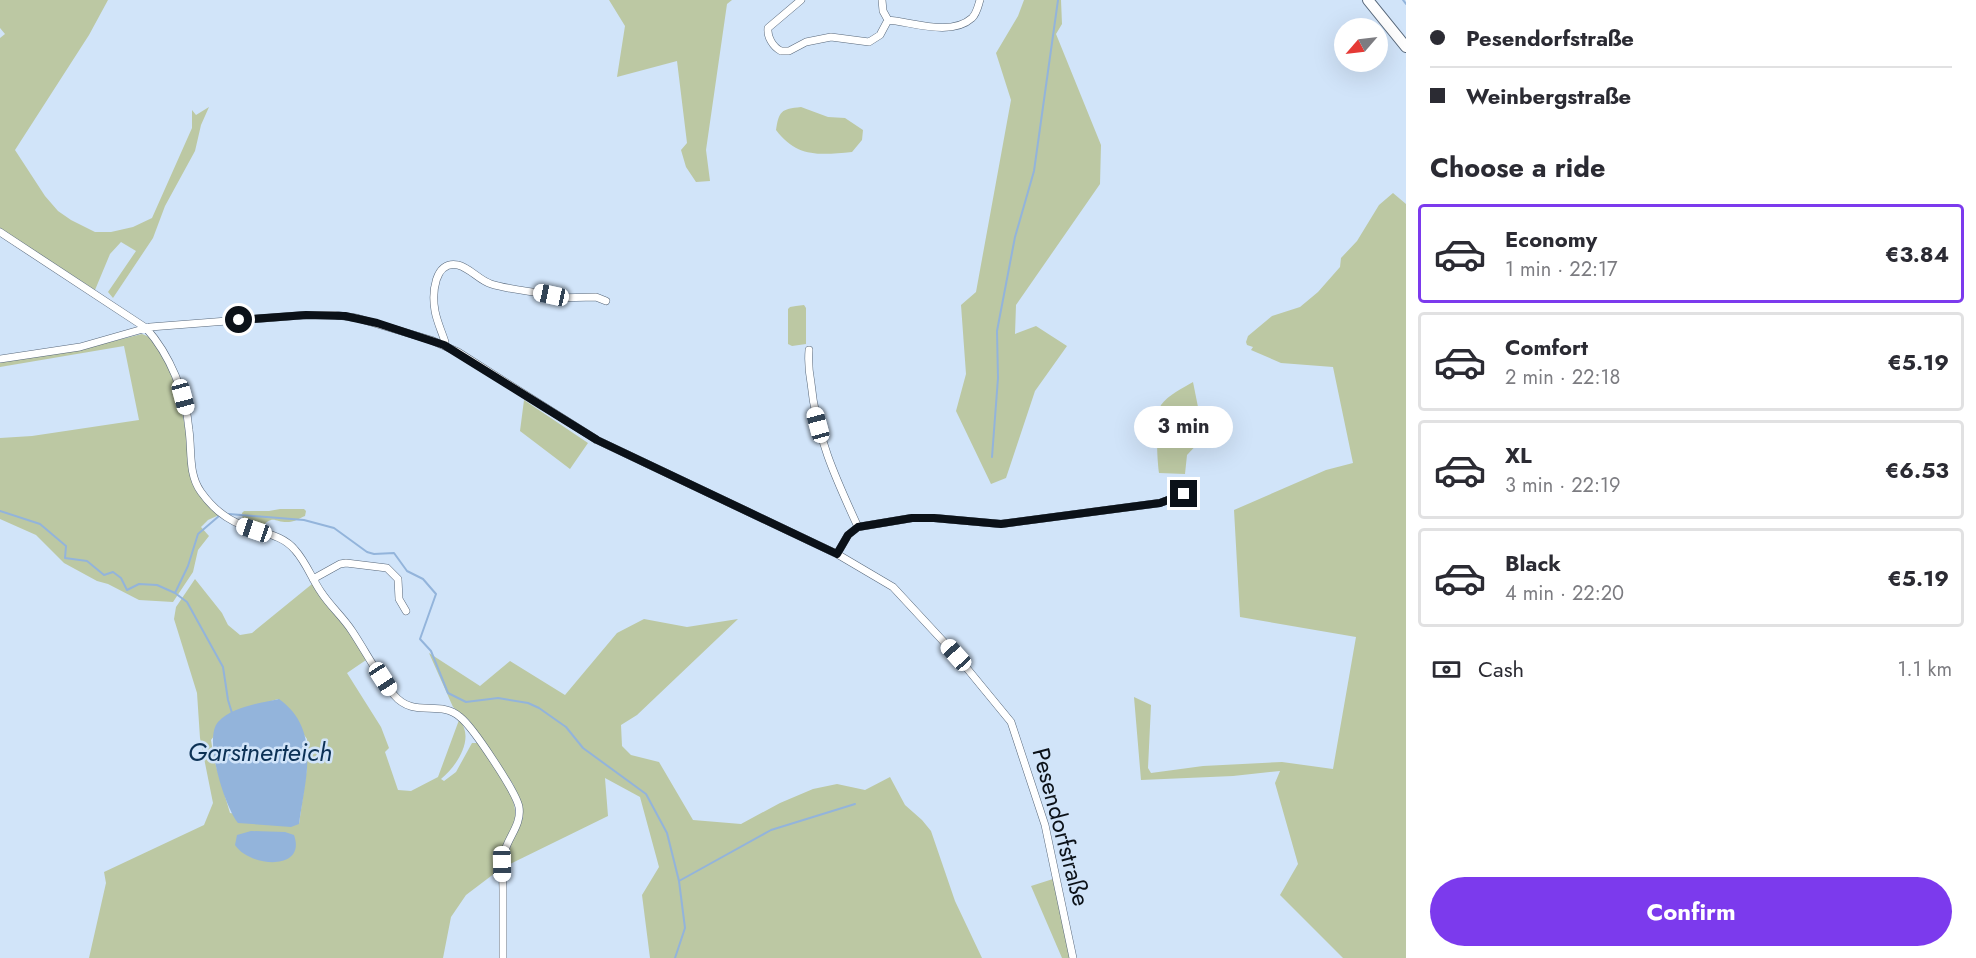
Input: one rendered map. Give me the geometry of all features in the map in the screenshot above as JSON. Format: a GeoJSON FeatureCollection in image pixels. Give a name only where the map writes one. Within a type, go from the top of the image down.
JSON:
{"type":"FeatureCollection","features":[{"type":"Feature","properties":{"kind":"street"},"geometry":{"type":"LineString","coordinates":[[801,0],[768,28],[769,36],[781,51],[789,51],[806,42],[831,37],[869,42],[880,35],[888,20]]}},
{"type":"Feature","properties":{"kind":"street"},"geometry":{"type":"LineString","coordinates":[[882,0],[883,11],[888,20]]}},
{"type":"Feature","properties":{"kind":"street"},"geometry":{"type":"LineString","coordinates":[[888,20],[936,27],[950,26],[962,23],[974,16],[980,0]]}},
{"type":"Feature","properties":{"kind":"street"},"geometry":{"type":"LineString","coordinates":[[1368,0],[1406,47]]}},
{"type":"Feature","properties":{"kind":"street"},"geometry":{"type":"LineString","coordinates":[[0,232],[146,328],[167,359],[183,397],[189,430],[192,470],[201,493],[227,517],[288,543],[301,557],[323,596],[351,629],[395,697],[414,708],[444,709],[462,718],[475,734],[516,797],[519,807],[518,821],[507,845],[502,864],[503,958]]}},
{"type":"Feature","properties":{"kind":"street"},"geometry":{"type":"LineString","coordinates":[[444,345],[435,312],[434,295],[438,274],[450,265],[463,267],[490,284],[551,295],[555,298],[606,301]]}},
{"type":"Feature","properties":{"kind":"street","name":"Pesendorfstraße"},"geometry":{"type":"LineString","coordinates":[[0,359],[80,346],[146,328],[306,315],[335,315],[377,323],[444,345],[597,440],[837,554],[893,587],[956,655],[1011,722],[1046,825],[1073,958]]}},
{"type":"Feature","properties":{"kind":"street"},"geometry":{"type":"LineString","coordinates":[[809,350],[813,407],[828,461],[858,527]]}},
{"type":"Feature","properties":{"kind":"street"},"geometry":{"type":"LineString","coordinates":[[837,554],[848,535],[858,527],[912,518],[1001,524],[1160,503],[1184,494]]}},
{"type":"Feature","properties":{"kind":"street"},"geometry":{"type":"LineString","coordinates":[[313,579],[346,563],[387,568],[398,579],[399,599],[406,611]]}},
{"type":"Feature","properties":{"kind":"green space"},"geometry":{"type":"Polygon","coordinates":[[[0,0],[108,0],[89,35],[15,150],[45,196],[58,211],[71,220],[95,232],[111,232],[133,227],[152,218],[192,128],[192,110],[196,115],[209,107],[201,125],[195,151],[165,206],[153,238],[113,298],[108,292],[136,251],[121,242],[110,254],[95,290],[0,228],[0,38],[5,34],[0,28],[0,0]]]}},
{"type":"Feature","properties":{"kind":"green space"},"geometry":{"type":"Polygon","coordinates":[[[609,0],[732,0],[727,4],[706,150],[710,181],[696,182],[686,167],[681,150],[687,143],[677,61],[617,77],[625,26],[609,0]]]}},
{"type":"Feature","properties":{"kind":"green space"},"geometry":{"type":"Polygon","coordinates":[[[1024,0],[1061,0],[1062,24],[1056,34],[1101,145],[1100,184],[1016,305],[1015,334],[1036,326],[1067,346],[1035,391],[1006,478],[991,484],[956,411],[966,374],[961,305],[976,292],[1011,100],[996,53],[1018,16],[1024,0]]]}},
{"type":"Feature","properties":{"kind":"green space"},"geometry":{"type":"Polygon","coordinates":[[[801,107],[828,117],[845,118],[863,130],[862,140],[852,152],[819,154],[792,146],[776,130],[777,124],[782,112],[801,107]]]}},
{"type":"Feature","properties":{"kind":"green space"},"geometry":{"type":"Polygon","coordinates":[[[1393,193],[1406,204],[1406,958],[1343,958],[1280,895],[1298,864],[1275,783],[1280,771],[1233,776],[1141,780],[1134,697],[1151,705],[1148,768],[1151,773],[1203,766],[1282,762],[1333,769],[1356,637],[1240,617],[1234,510],[1326,470],[1353,463],[1333,367],[1281,363],[1251,350],[1253,347],[1247,345],[1246,342],[1248,336],[1272,316],[1300,307],[1318,292],[1340,267],[1341,258],[1357,241],[1379,205],[1393,193]]]}},
{"type":"Feature","properties":{"kind":"green space"},"geometry":{"type":"Polygon","coordinates":[[[804,305],[806,308],[806,344],[792,346],[788,344],[788,309],[804,305]]]}},
{"type":"Feature","properties":{"kind":"green space"},"geometry":{"type":"Polygon","coordinates":[[[142,334],[154,342],[164,357],[173,378],[185,426],[194,485],[199,495],[219,515],[208,520],[201,527],[209,536],[198,550],[193,572],[173,602],[139,600],[108,584],[97,581],[64,563],[36,535],[0,519],[0,438],[32,436],[139,420],[124,346],[0,367],[0,362],[90,347],[142,334]]]}},
{"type":"Feature","properties":{"kind":"green space"},"geometry":{"type":"Polygon","coordinates":[[[1193,382],[1204,437],[1187,455],[1185,474],[1159,473],[1157,428],[1161,405],[1193,382]]]}},
{"type":"Feature","properties":{"kind":"green space"},"geometry":{"type":"Polygon","coordinates":[[[524,400],[588,443],[570,469],[520,431],[524,400]]]}},
{"type":"Feature","properties":{"kind":"green space"},"geometry":{"type":"Polygon","coordinates":[[[304,509],[306,511],[305,516],[295,521],[271,520],[261,528],[248,525],[242,517],[244,511],[304,509]]]}},
{"type":"Feature","properties":{"kind":"green space"},"geometry":{"type":"Polygon","coordinates":[[[195,579],[222,613],[228,625],[240,635],[252,633],[312,584],[349,632],[366,660],[347,673],[381,727],[389,748],[385,752],[398,790],[411,791],[438,777],[459,720],[464,727],[465,743],[458,760],[441,779],[444,781],[456,772],[472,743],[477,743],[509,791],[515,812],[514,822],[500,854],[499,870],[466,895],[451,917],[443,958],[89,958],[106,883],[104,872],[204,825],[213,803],[200,738],[197,693],[174,619],[176,607],[195,579]],[[278,699],[232,713],[211,740],[214,759],[230,813],[299,824],[307,767],[307,739],[278,699]]]}},
{"type":"Feature","properties":{"kind":"green space"},"geometry":{"type":"Polygon","coordinates":[[[644,619],[687,627],[738,619],[637,715],[621,725],[622,746],[631,755],[659,762],[693,820],[741,824],[780,803],[813,789],[837,784],[865,790],[890,777],[905,805],[931,831],[955,901],[982,958],[650,958],[642,895],[659,867],[640,797],[605,778],[608,816],[506,866],[511,844],[523,818],[520,799],[513,784],[469,720],[453,707],[429,653],[480,686],[510,661],[565,695],[617,633],[644,619]]]}},
{"type":"Feature","properties":{"kind":"green space"},"geometry":{"type":"Polygon","coordinates":[[[1053,879],[1070,958],[1062,958],[1031,886],[1053,879]]]}},
{"type":"Feature","properties":{"kind":"water","name":"Garstnerteich"},"geometry":{"type":"Polygon","coordinates":[[[279,699],[292,711],[301,725],[306,740],[307,773],[299,824],[291,827],[238,823],[227,803],[218,773],[214,757],[214,731],[218,722],[231,713],[247,706],[279,699]]]}},
{"type":"Feature","properties":{"kind":"water"},"geometry":{"type":"Polygon","coordinates":[[[251,831],[285,832],[294,835],[296,847],[292,855],[285,860],[275,862],[252,858],[235,845],[237,835],[251,831]]]}},
{"type":"Feature","properties":{"kind":"waterway"},"geometry":{"type":"LineString","coordinates":[[992,457],[998,378],[997,331],[1015,237],[1034,171],[1058,0]]}},
{"type":"Feature","properties":{"kind":"waterway"},"geometry":{"type":"LineString","coordinates":[[1403,0],[1406,4]]}},
{"type":"Feature","properties":{"kind":"waterway"},"geometry":{"type":"LineString","coordinates":[[0,511],[40,524],[66,546],[65,558],[87,561],[104,575],[113,572],[121,578],[127,590],[139,584],[157,585],[175,593],[187,602],[223,667],[232,713]]}},
{"type":"Feature","properties":{"kind":"waterway"},"geometry":{"type":"LineString","coordinates":[[229,514],[304,520],[334,528],[367,552],[394,553],[407,571],[423,579],[436,594],[420,639],[431,651],[448,693],[466,702],[498,698],[528,703],[539,708],[566,727],[583,748],[646,794],[667,833],[679,881],[685,928],[675,958]]}},
{"type":"Feature","properties":{"kind":"waterway"},"geometry":{"type":"LineString","coordinates":[[175,593],[188,566],[198,534],[219,516]]}},
{"type":"Feature","properties":{"kind":"waterway"},"geometry":{"type":"LineString","coordinates":[[679,881],[771,830],[855,804]]}},
{"type":"Feature","properties":{"kind":"route"},"geometry":{"type":"LineString","coordinates":[[239,320],[306,315],[345,316],[377,323],[444,345],[597,440],[837,554],[848,535],[858,527],[912,518],[1001,524],[1160,503],[1184,494]]}}]}
